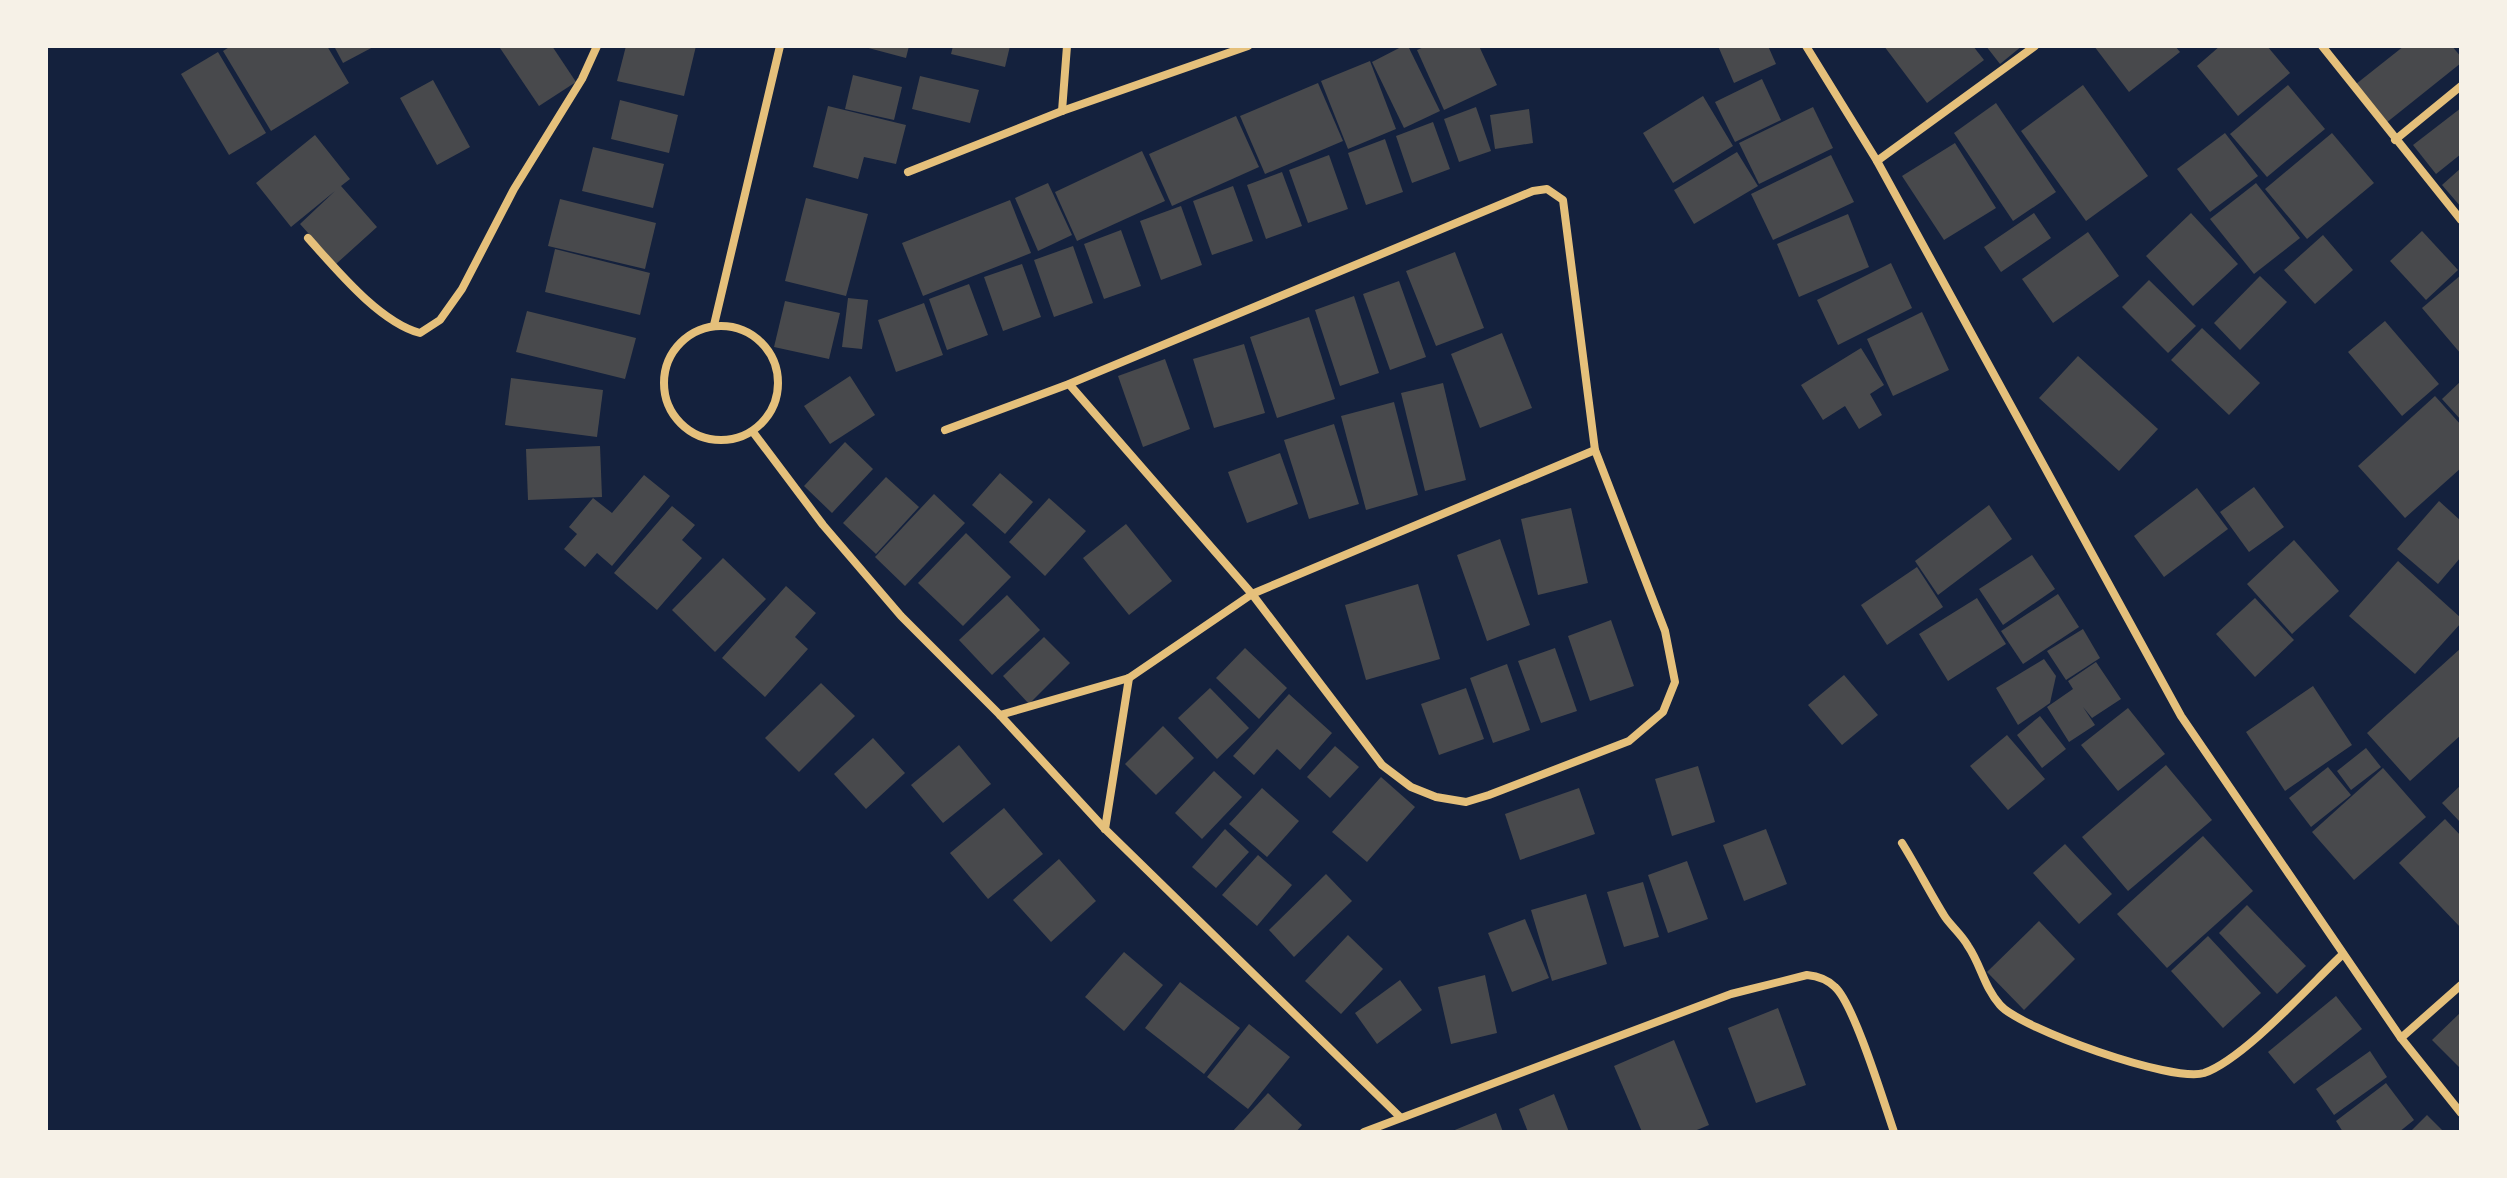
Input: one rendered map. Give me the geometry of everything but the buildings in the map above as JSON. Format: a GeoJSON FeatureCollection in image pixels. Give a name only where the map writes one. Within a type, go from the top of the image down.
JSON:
{"type":"FeatureCollection","features":[{"type":"Feature","properties":{"kind":"street"},"geometry":{"type":"LineString","coordinates":[[308,238],[346,279],[394,321],[420,333],[430,329],[462,289],[514,189],[582,79],[597,46]]}},
{"type":"Feature","properties":{"kind":"street"},"geometry":{"type":"LineString","coordinates":[[714,325],[780,46]]}},
{"type":"Feature","properties":{"kind":"street"},"geometry":{"type":"LineString","coordinates":[[1062,111],[1067,46]]}},
{"type":"Feature","properties":{"kind":"street"},"geometry":{"type":"LineString","coordinates":[[908,172],[1062,111],[1248,46]]}},
{"type":"Feature","properties":{"kind":"street"},"geometry":{"type":"LineString","coordinates":[[1806,46],[1877,161],[2181,716],[2401,1038],[2461,1113]]}},
{"type":"Feature","properties":{"kind":"street"},"geometry":{"type":"LineString","coordinates":[[1877,161],[2035,46]]}},
{"type":"Feature","properties":{"kind":"street"},"geometry":{"type":"LineString","coordinates":[[2322,46],[2461,220]]}},
{"type":"Feature","properties":{"kind":"street"},"geometry":{"type":"LineString","coordinates":[[2395,140],[2461,86]]}},
{"type":"Feature","properties":{"kind":"street"},"geometry":{"type":"LineString","coordinates":[[945,430],[1069,384],[1533,191],[1547,189],[1563,200],[1595,450],[1665,631],[1675,682],[1663,712],[1629,741],[1466,802],[1424,792],[1382,765],[1252,594],[1069,384]]}},
{"type":"Feature","properties":{"kind":"street"},"geometry":{"type":"LineString","coordinates":[[714,325],[747,330],[770,352],[779,383],[769,415],[753,432],[734,439],[712,440],[682,426],[665,398],[666,365],[684,338],[714,325]]}},
{"type":"Feature","properties":{"kind":"street"},"geometry":{"type":"LineString","coordinates":[[753,432],[823,525],[901,616],[1000,715],[1105,829],[1400,1117]]}},
{"type":"Feature","properties":{"kind":"street"},"geometry":{"type":"LineString","coordinates":[[1000,715],[1129,678],[1252,594],[1595,450]]}},
{"type":"Feature","properties":{"kind":"street"},"geometry":{"type":"LineString","coordinates":[[1105,829],[1129,678]]}},
{"type":"Feature","properties":{"kind":"street"},"geometry":{"type":"LineString","coordinates":[[1902,843],[1946,918],[1969,947],[1988,991],[2003,1008],[2020,1019],[2128,1063],[2185,1076],[2218,1067],[2343,954]]}},
{"type":"Feature","properties":{"kind":"street"},"geometry":{"type":"LineString","coordinates":[[1364,1132],[1731,994],[1807,975],[1818,977],[1837,988],[1866,1050],[1894,1132]]}},
{"type":"Feature","properties":{"kind":"street"},"geometry":{"type":"LineString","coordinates":[[2401,1038],[2461,985]]}}]}
